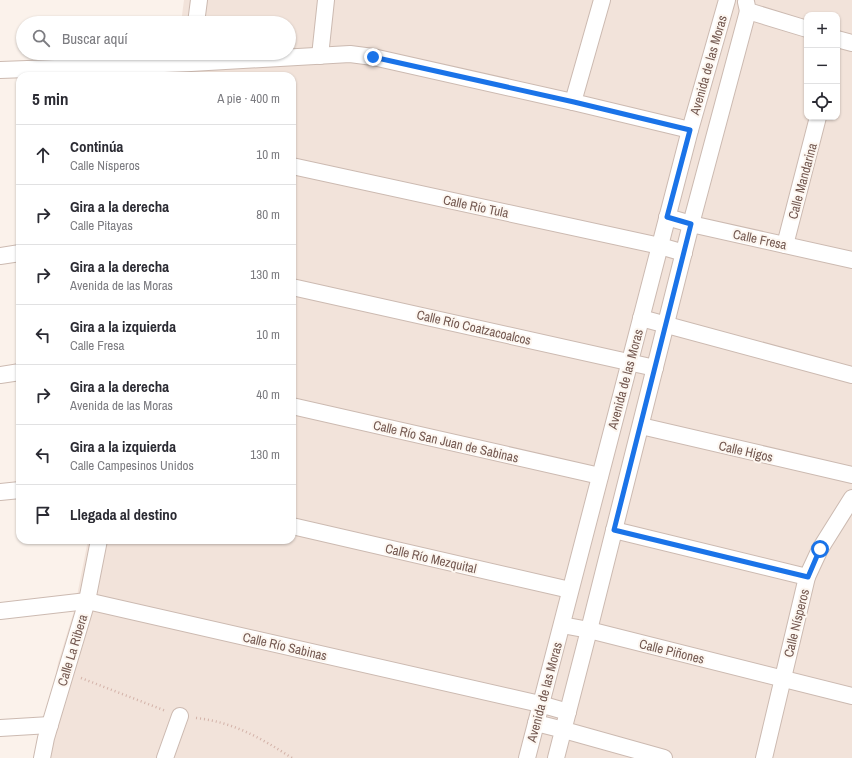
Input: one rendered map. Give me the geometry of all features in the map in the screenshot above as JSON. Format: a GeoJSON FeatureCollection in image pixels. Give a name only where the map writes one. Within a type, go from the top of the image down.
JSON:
{"type":"FeatureCollection","features":[{"type":"Feature","properties":{"kind":"street"},"geometry":{"type":"LineString","coordinates":[[197,16],[199,0]]}},
{"type":"Feature","properties":{"kind":"street"},"geometry":{"type":"LineString","coordinates":[[320,56],[326,0]]}},
{"type":"Feature","properties":{"kind":"street"},"geometry":{"type":"LineString","coordinates":[[574,102],[602,0]]}},
{"type":"Feature","properties":{"kind":"street","name":"Avenida de las Moras"},"geometry":{"type":"LineString","coordinates":[[527,758],[667,217],[727,0]]}},
{"type":"Feature","properties":{"kind":"street"},"geometry":{"type":"LineString","coordinates":[[747,5],[804,28]]}},
{"type":"Feature","properties":{"kind":"street","name":"Avenida de las Moras"},"geometry":{"type":"LineString","coordinates":[[556,758],[747,5]]}},
{"type":"Feature","properties":{"kind":"street"},"geometry":{"type":"LineString","coordinates":[[296,57],[350,54],[373,57],[574,102],[690,130]]}},
{"type":"Feature","properties":{"kind":"street"},"geometry":{"type":"LineString","coordinates":[[0,70],[191,64],[256,60]]}},
{"type":"Feature","properties":{"kind":"street","name":"Calle Mandarina"},"geometry":{"type":"LineString","coordinates":[[785,245],[817,120]]}},
{"type":"Feature","properties":{"kind":"street","name":"Calle Río Tula"},"geometry":{"type":"LineString","coordinates":[[296,167],[660,246],[684,253]]}},
{"type":"Feature","properties":{"kind":"street","name":"Calle Fresa"},"geometry":{"type":"LineString","coordinates":[[667,217],[691,224],[852,260]]}},
{"type":"Feature","properties":{"kind":"street"},"geometry":{"type":"LineString","coordinates":[[0,256],[16,254]]}},
{"type":"Feature","properties":{"kind":"street","name":"Calle Río Coatzacoalcos"},"geometry":{"type":"LineString","coordinates":[[296,287],[656,368]]}},
{"type":"Feature","properties":{"kind":"street"},"geometry":{"type":"LineString","coordinates":[[641,318],[852,375]]}},
{"type":"Feature","properties":{"kind":"street"},"geometry":{"type":"LineString","coordinates":[[0,374],[16,372]]}},
{"type":"Feature","properties":{"kind":"street","name":"Calle Río San Juan de Sabinas"},"geometry":{"type":"LineString","coordinates":[[296,407],[600,476]]}},
{"type":"Feature","properties":{"kind":"street","name":"Calle Higos"},"geometry":{"type":"LineString","coordinates":[[641,426],[852,475]]}},
{"type":"Feature","properties":{"kind":"street"},"geometry":{"type":"LineString","coordinates":[[0,492],[16,490]]}},
{"type":"Feature","properties":{"kind":"street","name":"Calle Nísperos"},"geometry":{"type":"LineString","coordinates":[[764,758],[782,678],[808,577],[820,549],[852,498]]}},
{"type":"Feature","properties":{"kind":"street","name":"Calle Río Mezquital"},"geometry":{"type":"LineString","coordinates":[[296,527],[570,590]]}},
{"type":"Feature","properties":{"kind":"street"},"geometry":{"type":"LineString","coordinates":[[614,530],[808,577]]}},
{"type":"Feature","properties":{"kind":"street","name":"Calle La Ribera"},"geometry":{"type":"LineString","coordinates":[[42,758],[46,738],[87,601],[98,544]]}},
{"type":"Feature","properties":{"kind":"street","name":"Calle Río Sabinas"},"geometry":{"type":"LineString","coordinates":[[0,611],[87,601],[540,704],[568,712]]}},
{"type":"Feature","properties":{"kind":"street","name":"Calle Piñones"},"geometry":{"type":"LineString","coordinates":[[562,625],[589,630],[852,696]]}},
{"type":"Feature","properties":{"kind":"street"},"geometry":{"type":"LineString","coordinates":[[165,758],[180,716]]}},
{"type":"Feature","properties":{"kind":"street"},"geometry":{"type":"LineString","coordinates":[[536,723],[664,758]]}},
{"type":"Feature","properties":{"kind":"street"},"geometry":{"type":"LineString","coordinates":[[0,728],[50,725]]}},
{"type":"Feature","properties":{"kind":"shaded area"},"geometry":{"type":"Polygon","coordinates":[[[184,0],[852,0],[852,758],[40,758],[58,663],[74,611],[87,544],[296,544],[296,72],[176,72],[177,60],[296,60],[296,16],[182,16],[184,0]]]}},
{"type":"Feature","properties":{"kind":"route"},"geometry":{"type":"LineString","coordinates":[[373,57],[574,102],[690,130],[667,217],[691,224],[614,530],[808,577],[820,549]]}}]}
